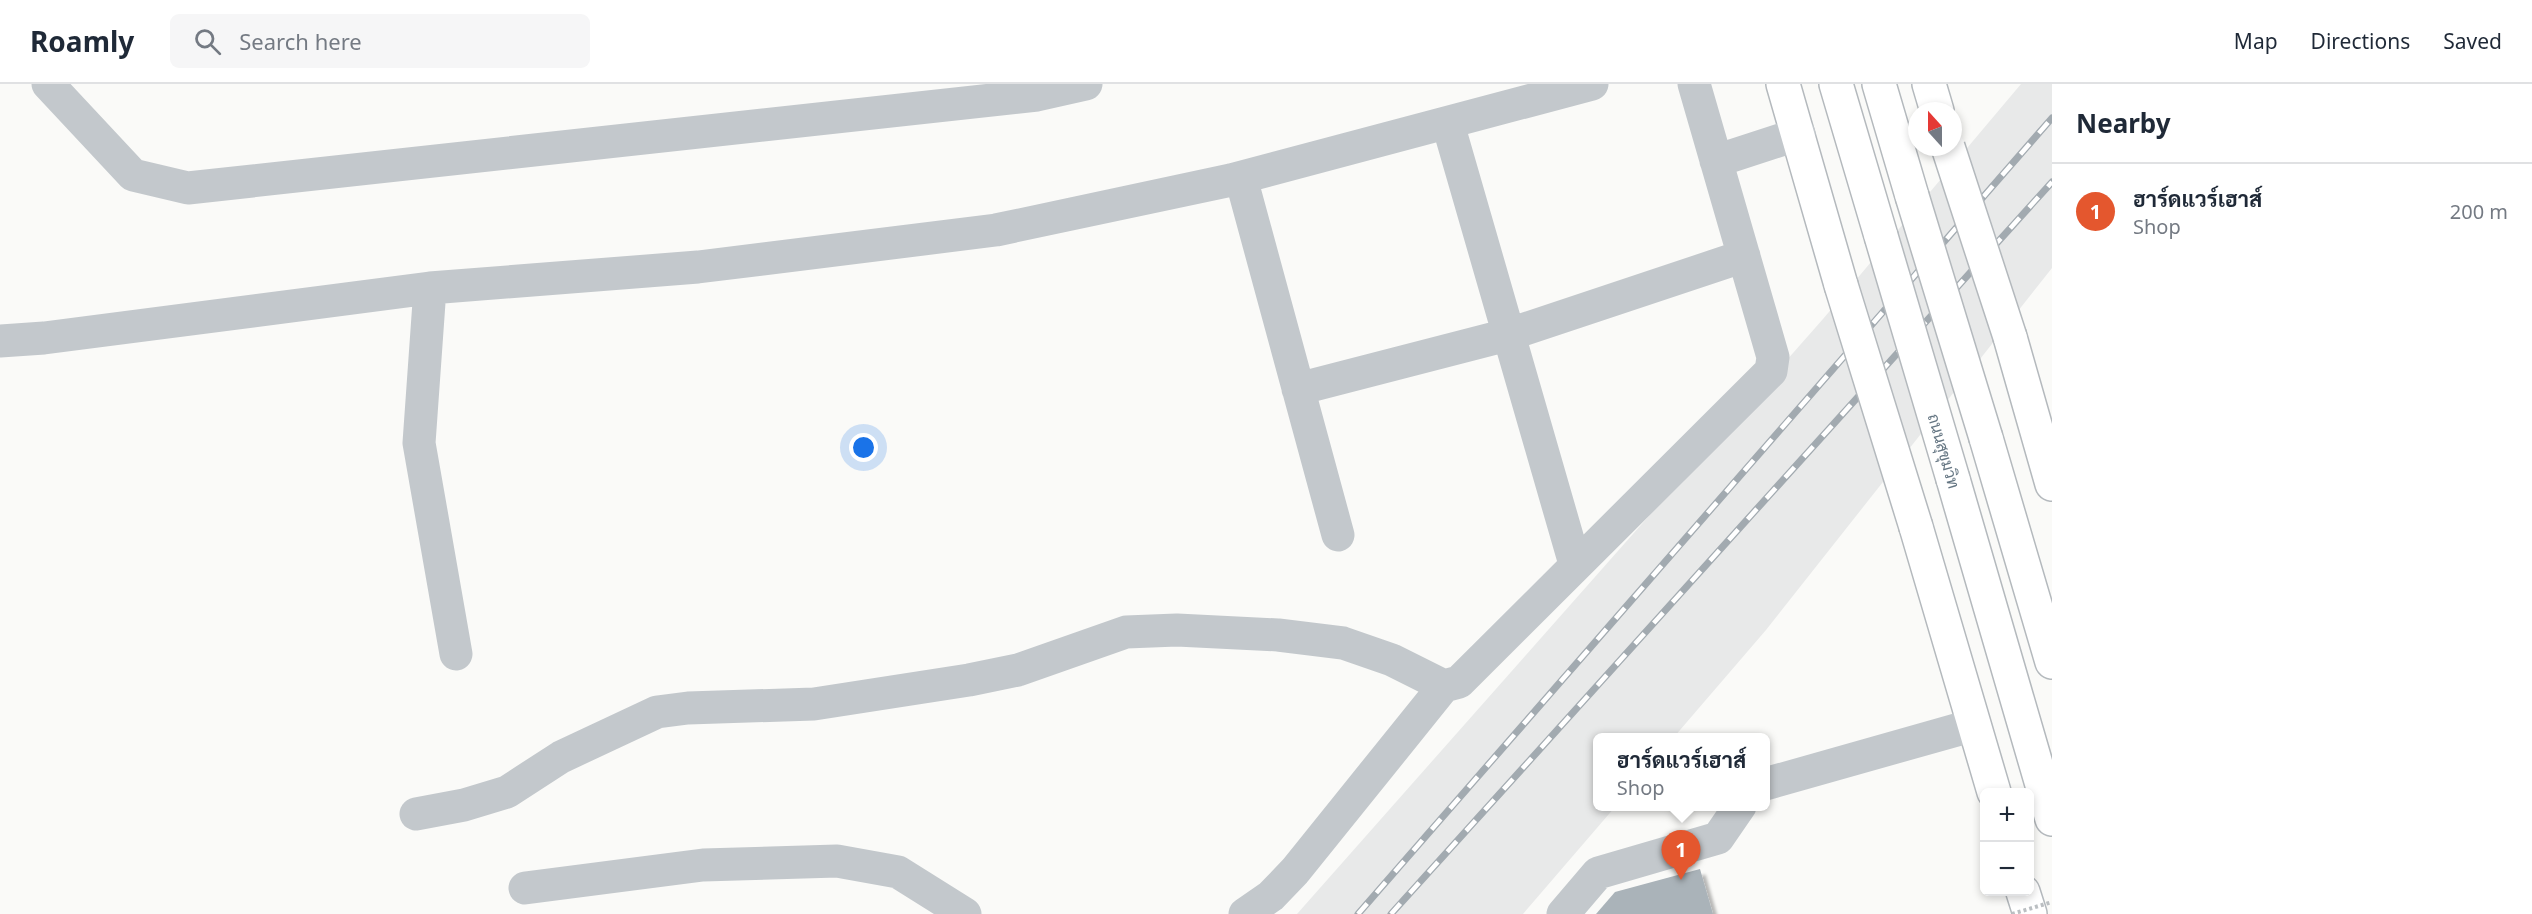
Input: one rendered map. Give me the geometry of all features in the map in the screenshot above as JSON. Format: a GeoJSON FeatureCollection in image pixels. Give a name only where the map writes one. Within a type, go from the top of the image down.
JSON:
{"type":"FeatureCollection","features":[{"type":"Feature","properties":{"kind":"highway"},"geometry":{"type":"LineString","coordinates":[[1783,84],[1993,788]]}},
{"type":"Feature","properties":{"kind":"highway","name":"ถนนสุขุมวิท"},"geometry":{"type":"LineString","coordinates":[[1836,84],[2052,819]]}},
{"type":"Feature","properties":{"kind":"highway"},"geometry":{"type":"LineString","coordinates":[[1879,84],[2052,662]]}},
{"type":"Feature","properties":{"kind":"highway"},"geometry":{"type":"LineString","coordinates":[[1929,84],[1934,102]]}},
{"type":"Feature","properties":{"kind":"highway"},"geometry":{"type":"LineString","coordinates":[[1951,156],[2010,337],[2052,484]]}},
{"type":"Feature","properties":{"kind":"highway"},"geometry":{"type":"LineString","coordinates":[[2025,896],[2030,914]]}},
{"type":"Feature","properties":{"kind":"street"},"geometry":{"type":"LineString","coordinates":[[48,84],[133,175],[188,188],[1037,95],[1086,84]]}},
{"type":"Feature","properties":{"kind":"street"},"geometry":{"type":"LineString","coordinates":[[0,341],[44,339],[430,288],[698,267],[996,230],[1241,178],[1592,84]]}},
{"type":"Feature","properties":{"kind":"street"},"geometry":{"type":"LineString","coordinates":[[1245,914],[1271,896],[1295,871],[1444,686],[1459,682],[1471,672],[1575,564],[1771,371],[1773,357],[1694,84]]}},
{"type":"Feature","properties":{"kind":"street"},"geometry":{"type":"LineString","coordinates":[[1448,124],[1575,564]]}},
{"type":"Feature","properties":{"kind":"street"},"geometry":{"type":"LineString","coordinates":[[1716,161],[1799,134]]}},
{"type":"Feature","properties":{"kind":"street"},"geometry":{"type":"LineString","coordinates":[[1241,178],[1338,535]]}},
{"type":"Feature","properties":{"kind":"street"},"geometry":{"type":"LineString","coordinates":[[1299,390],[1507,334],[1744,256]]}},
{"type":"Feature","properties":{"kind":"street"},"geometry":{"type":"LineString","coordinates":[[430,288],[419,443],[456,654]]}},
{"type":"Feature","properties":{"kind":"street"},"geometry":{"type":"LineString","coordinates":[[416,814],[464,805],[507,792],[561,757],[657,712],[688,708],[814,704],[969,680],[1018,670],[1126,632],[1177,630],[1266,634],[1343,643],[1392,660],[1444,686]]}},
{"type":"Feature","properties":{"kind":"street"},"geometry":{"type":"LineString","coordinates":[[1770,783],[1974,725]]}},
{"type":"Feature","properties":{"kind":"street"},"geometry":{"type":"LineString","coordinates":[[1563,914],[1598,873],[1718,838],[1737,811]]}},
{"type":"Feature","properties":{"kind":"street"},"geometry":{"type":"LineString","coordinates":[[525,888],[703,865],[837,861],[898,872],[965,914]]}},
{"type":"Feature","properties":{"kind":"path"},"geometry":{"type":"LineString","coordinates":[[2012,914],[2052,902]]}},
{"type":"Feature","properties":{"kind":"shaded area"},"geometry":{"type":"Polygon","coordinates":[[[2021,84],[2052,84],[2052,268],[1766,630],[1677,733],[1593,733],[1593,811],[1612,811],[1523,914],[1297,914],[1823,319],[2021,84]]]}},
{"type":"Feature","properties":{"kind":"building"},"geometry":{"type":"Polygon","coordinates":[[[1700,869],[1713,914],[1596,914],[1615,892],[1700,869]]]}},
{"type":"Feature","properties":{"kind":"railway"},"geometry":{"type":"LineString","coordinates":[[1358,914],[2052,118]]}},
{"type":"Feature","properties":{"kind":"railway"},"geometry":{"type":"LineString","coordinates":[[1391,914],[2052,182]]}},
{"type":"Feature","properties":{"kind":"place","name":"ฮาร์ดแวร์เฮาส์"},"geometry":{"type":"Point","coordinates":[1681,880]}}]}
